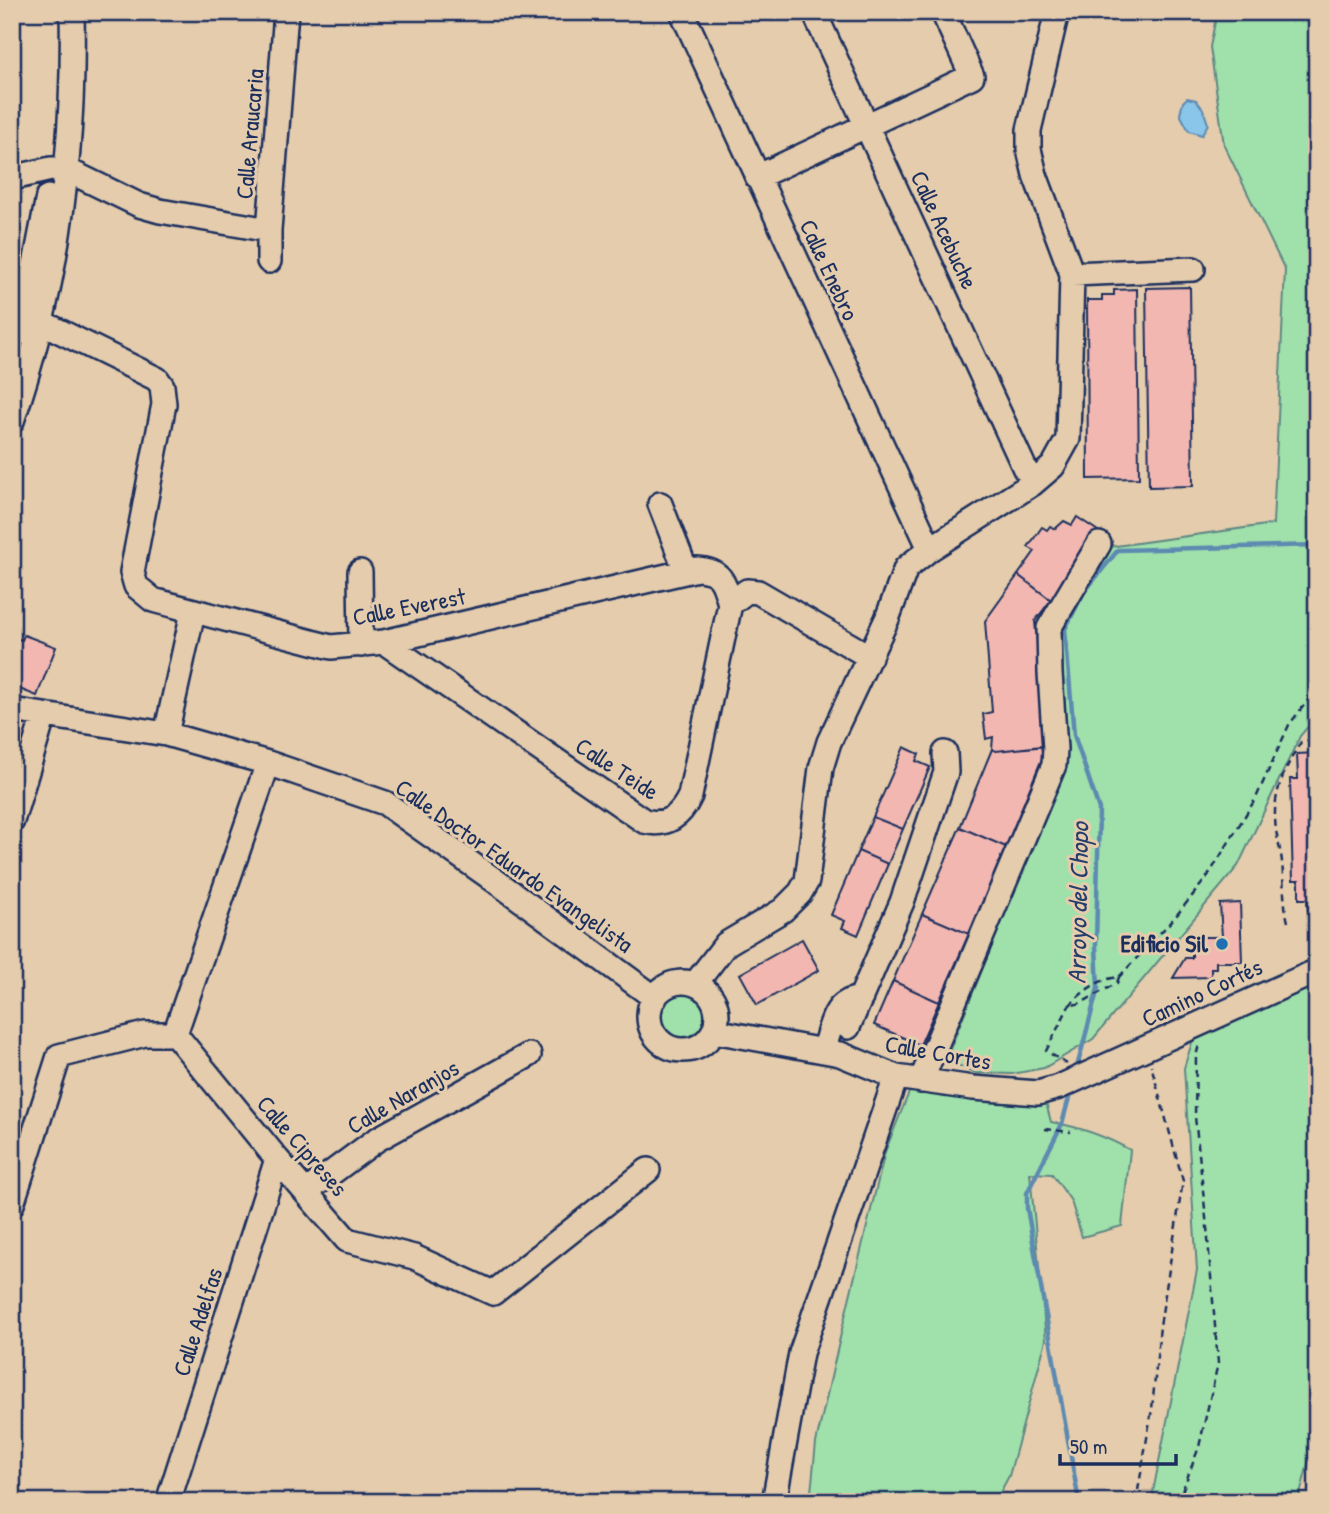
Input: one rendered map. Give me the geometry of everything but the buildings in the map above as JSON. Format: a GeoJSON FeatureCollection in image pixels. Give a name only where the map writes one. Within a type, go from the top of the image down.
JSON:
{"type":"FeatureCollection","features":[{"type":"Feature","properties":{"kind":"street"},"geometry":{"type":"LineString","coordinates":[[12,421],[41,322],[56,255],[58,12]]}},
{"type":"Feature","properties":{"kind":"street"},"geometry":{"type":"LineString","coordinates":[[12,368],[26,316],[47,204],[58,169],[72,43],[72,12]]}},
{"type":"Feature","properties":{"kind":"street","name":"Calle Araucaria"},"geometry":{"type":"LineString","coordinates":[[269,261],[269,230],[286,12]]}},
{"type":"Feature","properties":{"kind":"street","name":"Calle Enebro"},"geometry":{"type":"LineString","coordinates":[[682,12],[930,549]]}},
{"type":"Feature","properties":{"kind":"street","name":"Calle Acebuche"},"geometry":{"type":"LineString","coordinates":[[814,12],[1025,469]]}},
{"type":"Feature","properties":{"kind":"street"},"geometry":{"type":"LineString","coordinates":[[757,177],[972,76],[943,12]]}},
{"type":"Feature","properties":{"kind":"street"},"geometry":{"type":"LineString","coordinates":[[695,984],[726,944],[783,910],[807,881],[821,768],[829,742],[887,619],[906,568],[930,549],[1032,484],[1053,466],[1068,439],[1072,274],[1035,175],[1030,149],[1031,116],[1057,12]]}},
{"type":"Feature","properties":{"kind":"street"},"geometry":{"type":"LineString","coordinates":[[12,178],[58,169],[139,205],[269,230]]}},
{"type":"Feature","properties":{"kind":"street"},"geometry":{"type":"LineString","coordinates":[[1072,274],[1193,269]]}},
{"type":"Feature","properties":{"kind":"street","name":"Calle Everest"},"geometry":{"type":"LineString","coordinates":[[41,322],[157,379],[162,386],[164,404],[132,572],[133,581],[140,591],[153,600],[331,647],[384,642],[686,571],[708,569],[720,577],[730,604]]}},
{"type":"Feature","properties":{"kind":"street"},"geometry":{"type":"LineString","coordinates":[[660,504],[686,571]]}},
{"type":"Feature","properties":{"kind":"street"},"geometry":{"type":"LineString","coordinates":[[921,1081],[1054,765],[1049,628],[1099,544]]}},
{"type":"Feature","properties":{"kind":"street"},"geometry":{"type":"LineString","coordinates":[[360,572],[361,645]]}},
{"type":"Feature","properties":{"kind":"street"},"geometry":{"type":"LineString","coordinates":[[730,604],[747,591],[758,592],[870,657]]}},
{"type":"Feature","properties":{"kind":"street","name":"Calle Teide"},"geometry":{"type":"LineString","coordinates":[[384,642],[644,821],[667,822],[684,809],[690,796],[730,604]]}},
{"type":"Feature","properties":{"kind":"street"},"geometry":{"type":"LineString","coordinates":[[166,734],[193,612]]}},
{"type":"Feature","properties":{"kind":"street","name":"Calle Doctor Eduardo Evangelista"},"geometry":{"type":"LineString","coordinates":[[12,710],[166,734],[268,763],[384,803],[497,881],[655,998]]}},
{"type":"Feature","properties":{"kind":"street"},"geometry":{"type":"LineString","coordinates":[[12,821],[44,715]]}},
{"type":"Feature","properties":{"kind":"street"},"geometry":{"type":"LineString","coordinates":[[848,1027],[911,876],[946,772],[945,753]]}},
{"type":"Feature","properties":{"kind":"street"},"geometry":{"type":"LineString","coordinates":[[12,1204],[59,1056],[145,1034],[175,1034],[268,763]]}},
{"type":"Feature","properties":{"kind":"street","name":"Camino Cortés"},"geometry":{"type":"LineString","coordinates":[[1109,1064],[1317,971]]}},
{"type":"Feature","properties":{"kind":"street"},"geometry":{"type":"LineString","coordinates":[[677,982],[695,984],[705,989],[712,998],[717,1020],[714,1031],[700,1045],[691,1049],[671,1047],[663,1042],[651,1026],[649,1017],[655,998],[661,990],[677,982]]}},
{"type":"Feature","properties":{"kind":"street"},"geometry":{"type":"LineString","coordinates":[[823,1051],[836,1010],[844,1003],[861,998]]}},
{"type":"Feature","properties":{"kind":"street","name":"Calle Cortes"},"geometry":{"type":"LineString","coordinates":[[714,1031],[840,1054],[896,1077],[973,1088],[1038,1093],[1059,1087],[1109,1064]]}},
{"type":"Feature","properties":{"kind":"street","name":"Calle Cipreses"},"geometry":{"type":"LineString","coordinates":[[175,1034],[347,1240],[414,1257],[493,1293],[648,1170]]}},
{"type":"Feature","properties":{"kind":"street","name":"Calle Naranjos"},"geometry":{"type":"LineString","coordinates":[[307,1191],[376,1140],[529,1055]]}},
{"type":"Feature","properties":{"kind":"street"},"geometry":{"type":"LineString","coordinates":[[774,1502],[801,1353],[896,1077]]}},
{"type":"Feature","properties":{"kind":"street","name":"Calle Adelfas"},"geometry":{"type":"LineString","coordinates":[[168,1502],[277,1159]]}},
{"type":"Feature","properties":{"kind":"path"},"geometry":{"type":"LineString","coordinates":[[1069,1006],[1081,1003],[1117,983],[1118,977],[1176,916],[1208,876],[1256,798],[1289,725],[1317,688]]}},
{"type":"Feature","properties":{"kind":"path"},"geometry":{"type":"LineString","coordinates":[[1288,922],[1275,818],[1276,795],[1283,773],[1301,742],[1317,739]]}},
{"type":"Feature","properties":{"kind":"path"},"geometry":{"type":"LineString","coordinates":[[1067,1064],[1046,1051],[1069,1006],[1087,988],[1118,977]]}},
{"type":"Feature","properties":{"kind":"path"},"geometry":{"type":"LineString","coordinates":[[1178,1502],[1199,1447],[1218,1363],[1195,1117],[1196,1056],[1203,1038],[1213,1033],[1209,1018]]}},
{"type":"Feature","properties":{"kind":"path"},"geometry":{"type":"LineString","coordinates":[[1136,1502],[1152,1409],[1160,1326],[1183,1181],[1147,1047]]}},
{"type":"Feature","properties":{"kind":"path"},"geometry":{"type":"LineString","coordinates":[[1045,1129],[1071,1132]]}},
{"type":"Feature","properties":{"kind":"green space"},"geometry":{"type":"Polygon","coordinates":[[[1217,12],[1317,12],[1317,716],[1300,736],[1238,866],[1093,1039],[1044,1068],[1012,1074],[976,1073],[953,1063],[950,1049],[1066,763],[1061,622],[1109,547],[1273,524],[1285,270],[1224,145],[1210,47],[1217,12]]]}},
{"type":"Feature","properties":{"kind":"green space"},"geometry":{"type":"Polygon","coordinates":[[[1317,986],[1317,1430],[1298,1502],[1151,1502],[1197,1270],[1184,1068],[1195,1033],[1280,995],[1317,986]]]}},
{"type":"Feature","properties":{"kind":"green space"},"geometry":{"type":"Polygon","coordinates":[[[683,992],[700,999],[707,1016],[700,1033],[683,1040],[666,1033],[659,1016],[666,999],[683,992]]]}},
{"type":"Feature","properties":{"kind":"green space"},"geometry":{"type":"Polygon","coordinates":[[[910,1090],[983,1099],[1045,1099],[1051,1122],[1092,1133],[1130,1150],[1122,1226],[1082,1237],[1071,1201],[1052,1174],[1030,1173],[1046,1340],[1009,1476],[995,1502],[810,1502],[816,1443],[842,1329],[885,1152],[910,1090]]]}},
{"type":"Feature","properties":{"kind":"water"},"geometry":{"type":"Polygon","coordinates":[[[1187,98],[1196,100],[1203,109],[1208,124],[1202,135],[1189,131],[1180,114],[1187,98]]]}},
{"type":"Feature","properties":{"kind":"waterway","name":"Arroyo del Chopo"},"geometry":{"type":"LineString","coordinates":[[1076,1071],[1098,988],[1096,946],[1099,809],[1074,735],[1065,629],[1084,592],[1118,550],[1317,545]]}},
{"type":"Feature","properties":{"kind":"waterway","name":"Arroyo del Chopo"},"geometry":{"type":"LineString","coordinates":[[1071,1090],[1062,1124],[1027,1193],[1027,1208],[1079,1502]]}},
{"type":"Feature","properties":{"kind":"place","name":"Edificio Sil"},"geometry":{"type":"Point","coordinates":[1222,944]}}]}
